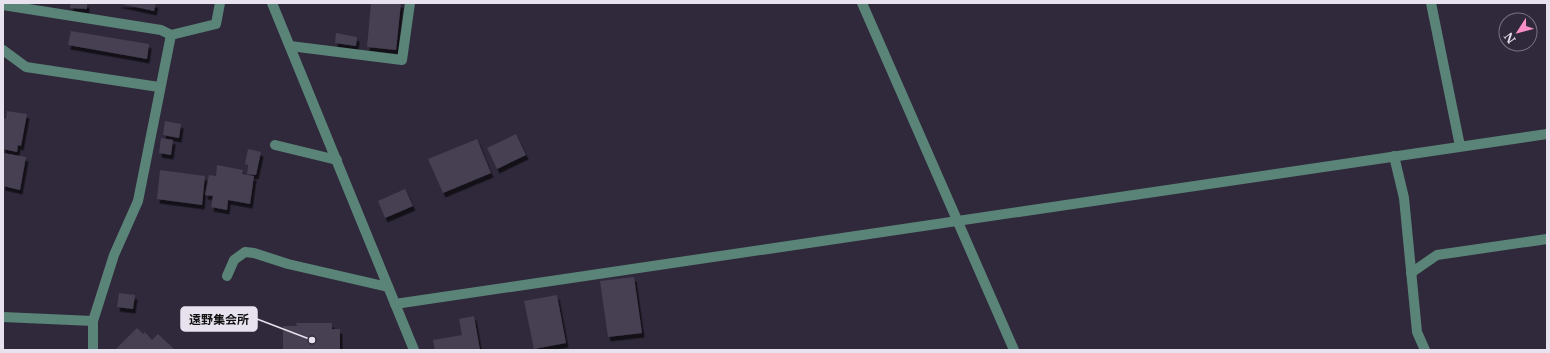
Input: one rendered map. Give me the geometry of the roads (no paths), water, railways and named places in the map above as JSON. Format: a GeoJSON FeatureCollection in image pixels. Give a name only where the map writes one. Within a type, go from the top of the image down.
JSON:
{"type":"FeatureCollection","features":[{"type":"Feature","properties":{"kind":"street"},"geometry":{"type":"LineString","coordinates":[[3,5],[161,30],[171,35],[216,24],[220,3]]}},
{"type":"Feature","properties":{"kind":"street"},"geometry":{"type":"LineString","coordinates":[[272,3],[414,350]]}},
{"type":"Feature","properties":{"kind":"street"},"geometry":{"type":"LineString","coordinates":[[290,46],[402,60],[410,3]]}},
{"type":"Feature","properties":{"kind":"street"},"geometry":{"type":"LineString","coordinates":[[862,3],[1014,350]]}},
{"type":"Feature","properties":{"kind":"street"},"geometry":{"type":"LineString","coordinates":[[1431,3],[1460,146]]}},
{"type":"Feature","properties":{"kind":"street"},"geometry":{"type":"LineString","coordinates":[[93,350],[93,321],[114,255],[138,201],[159,88],[171,35]]}},
{"type":"Feature","properties":{"kind":"street"},"geometry":{"type":"LineString","coordinates":[[3,50],[26,67],[159,88]]}},
{"type":"Feature","properties":{"kind":"street"},"geometry":{"type":"LineString","coordinates":[[395,304],[1547,134]]}},
{"type":"Feature","properties":{"kind":"street"},"geometry":{"type":"LineString","coordinates":[[275,145],[337,160]]}},
{"type":"Feature","properties":{"kind":"street"},"geometry":{"type":"LineString","coordinates":[[1394,156],[1404,198],[1417,332],[1425,350]]}},
{"type":"Feature","properties":{"kind":"street"},"geometry":{"type":"LineString","coordinates":[[1411,273],[1437,255],[1547,239]]}},
{"type":"Feature","properties":{"kind":"street"},"geometry":{"type":"LineString","coordinates":[[227,276],[234,260],[245,252],[254,252],[288,264],[388,287]]}},
{"type":"Feature","properties":{"kind":"street"},"geometry":{"type":"LineString","coordinates":[[3,317],[93,321]]}},
{"type":"Feature","properties":{"kind":"place","name":"遠野集会所"},"geometry":{"type":"Point","coordinates":[312,340]}}]}
